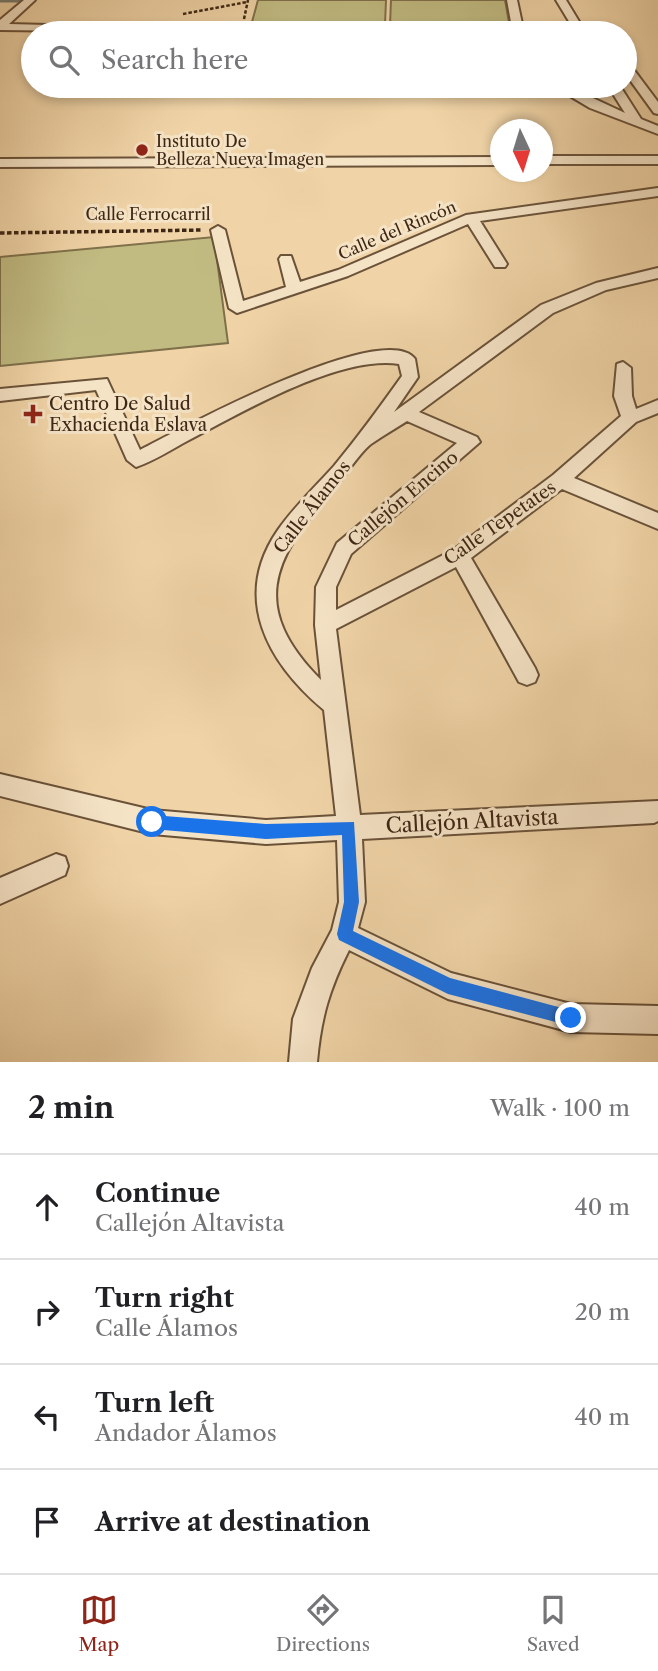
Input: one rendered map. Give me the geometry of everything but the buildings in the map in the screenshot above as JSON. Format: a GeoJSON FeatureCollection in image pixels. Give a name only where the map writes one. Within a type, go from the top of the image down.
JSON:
{"type":"FeatureCollection","features":[{"type":"Feature","properties":{"kind":"street"},"geometry":{"type":"LineString","coordinates":[[0,26],[30,0]]}},
{"type":"Feature","properties":{"kind":"street"},"geometry":{"type":"LineString","coordinates":[[512,0],[517,21]]}},
{"type":"Feature","properties":{"kind":"street"},"geometry":{"type":"LineString","coordinates":[[561,0],[574,21]]}},
{"type":"Feature","properties":{"kind":"street"},"geometry":{"type":"LineString","coordinates":[[0,26],[21,27]]}},
{"type":"Feature","properties":{"kind":"street"},"geometry":{"type":"LineString","coordinates":[[637,81],[658,110]]}},
{"type":"Feature","properties":{"kind":"street"},"geometry":{"type":"LineString","coordinates":[[585,98],[658,130]]}},
{"type":"Feature","properties":{"kind":"street"},"geometry":{"type":"LineString","coordinates":[[622,98],[637,122]]}},
{"type":"Feature","properties":{"kind":"street"},"geometry":{"type":"LineString","coordinates":[[553,160],[658,160]]}},
{"type":"Feature","properties":{"kind":"street"},"geometry":{"type":"LineString","coordinates":[[0,163],[490,161]]}},
{"type":"Feature","properties":{"kind":"street"},"geometry":{"type":"LineString","coordinates":[[0,170],[490,168]]}},
{"type":"Feature","properties":{"kind":"street"},"geometry":{"type":"LineString","coordinates":[[553,168],[658,168]]}},
{"type":"Feature","properties":{"kind":"street","name":"Calle del Rincón"},"geometry":{"type":"LineString","coordinates":[[237,308],[343,273],[471,218],[658,192]]}},
{"type":"Feature","properties":{"kind":"street"},"geometry":{"type":"LineString","coordinates":[[471,218],[500,264]]}},
{"type":"Feature","properties":{"kind":"street","name":"Calle Ferrocarril"},"geometry":{"type":"LineString","coordinates":[[218,230],[237,308]]}},
{"type":"Feature","properties":{"kind":"street"},"geometry":{"type":"LineString","coordinates":[[286,259],[294,288]]}},
{"type":"Feature","properties":{"kind":"street"},"geometry":{"type":"LineString","coordinates":[[362,443],[408,414],[547,309],[577,293],[608,282],[658,273]]}},
{"type":"Feature","properties":{"kind":"street","name":"Calle Álamos"},"geometry":{"type":"LineString","coordinates":[[0,395],[101,383],[136,460],[274,389],[375,355],[396,353],[407,359],[411,368],[410,377],[362,443],[283,540],[271,561],[267,594],[270,626],[284,653],[306,683],[334,705]]}},
{"type":"Feature","properties":{"kind":"street"},"geometry":{"type":"LineString","coordinates":[[624,368],[623,396],[630,418]]}},
{"type":"Feature","properties":{"kind":"street","name":"Calle Tepetates"},"geometry":{"type":"LineString","coordinates":[[325,625],[460,556],[560,480],[630,418],[658,406]]}},
{"type":"Feature","properties":{"kind":"street","name":"Callejón Encino"},"geometry":{"type":"LineString","coordinates":[[325,625],[326,587],[344,549],[471,442],[408,414]]}},
{"type":"Feature","properties":{"kind":"street"},"geometry":{"type":"LineString","coordinates":[[560,480],[658,521]]}},
{"type":"Feature","properties":{"kind":"street"},"geometry":{"type":"LineString","coordinates":[[460,556],[527,675]]}},
{"type":"Feature","properties":{"kind":"street"},"geometry":{"type":"LineString","coordinates":[[303,1062],[307,1019],[321,977],[344,934],[352,902],[349,827],[325,625]]}},
{"type":"Feature","properties":{"kind":"street","name":"Callejón Altavista"},"geometry":{"type":"LineString","coordinates":[[0,785],[152,822],[266,832],[654,811]]}},
{"type":"Feature","properties":{"kind":"street"},"geometry":{"type":"LineString","coordinates":[[0,891],[56,866]]}},
{"type":"Feature","properties":{"kind":"street"},"geometry":{"type":"LineString","coordinates":[[344,934],[448,986],[571,1018],[658,1020]]}},
{"type":"Feature","properties":{"kind":"path"},"geometry":{"type":"LineString","coordinates":[[178,21],[181,15],[248,1],[243,21]]}},
{"type":"Feature","properties":{"kind":"path","name":"Calle Ferrocarril"},"geometry":{"type":"LineString","coordinates":[[0,233],[218,230]]}},
{"type":"Feature","properties":{"kind":"shaded area"},"geometry":{"type":"Polygon","coordinates":[[[258,0],[386,0],[385,21],[252,21],[258,0]]]}},
{"type":"Feature","properties":{"kind":"shaded area"},"geometry":{"type":"Polygon","coordinates":[[[391,0],[505,0],[509,21],[390,21],[391,0]]]}},
{"type":"Feature","properties":{"kind":"shaded area"},"geometry":{"type":"Polygon","coordinates":[[[214,237],[228,343],[0,366],[0,257],[214,237]]]}},
{"type":"Feature","properties":{"kind":"waterway"},"geometry":{"type":"LineString","coordinates":[[0,0],[22,0]]}},
{"type":"Feature","properties":{"kind":"place","name":"Instituto De Belleza Nueva Imagen"},"geometry":{"type":"Point","coordinates":[142,150]}},
{"type":"Feature","properties":{"kind":"place","name":"Centro De Salud Exhacienda Eslava"},"geometry":{"type":"Point","coordinates":[33,414]}},
{"type":"Feature","properties":{"kind":"route"},"geometry":{"type":"LineString","coordinates":[[152,822],[266,832],[349,827],[352,902],[344,934],[448,986],[571,1018]]}}]}
